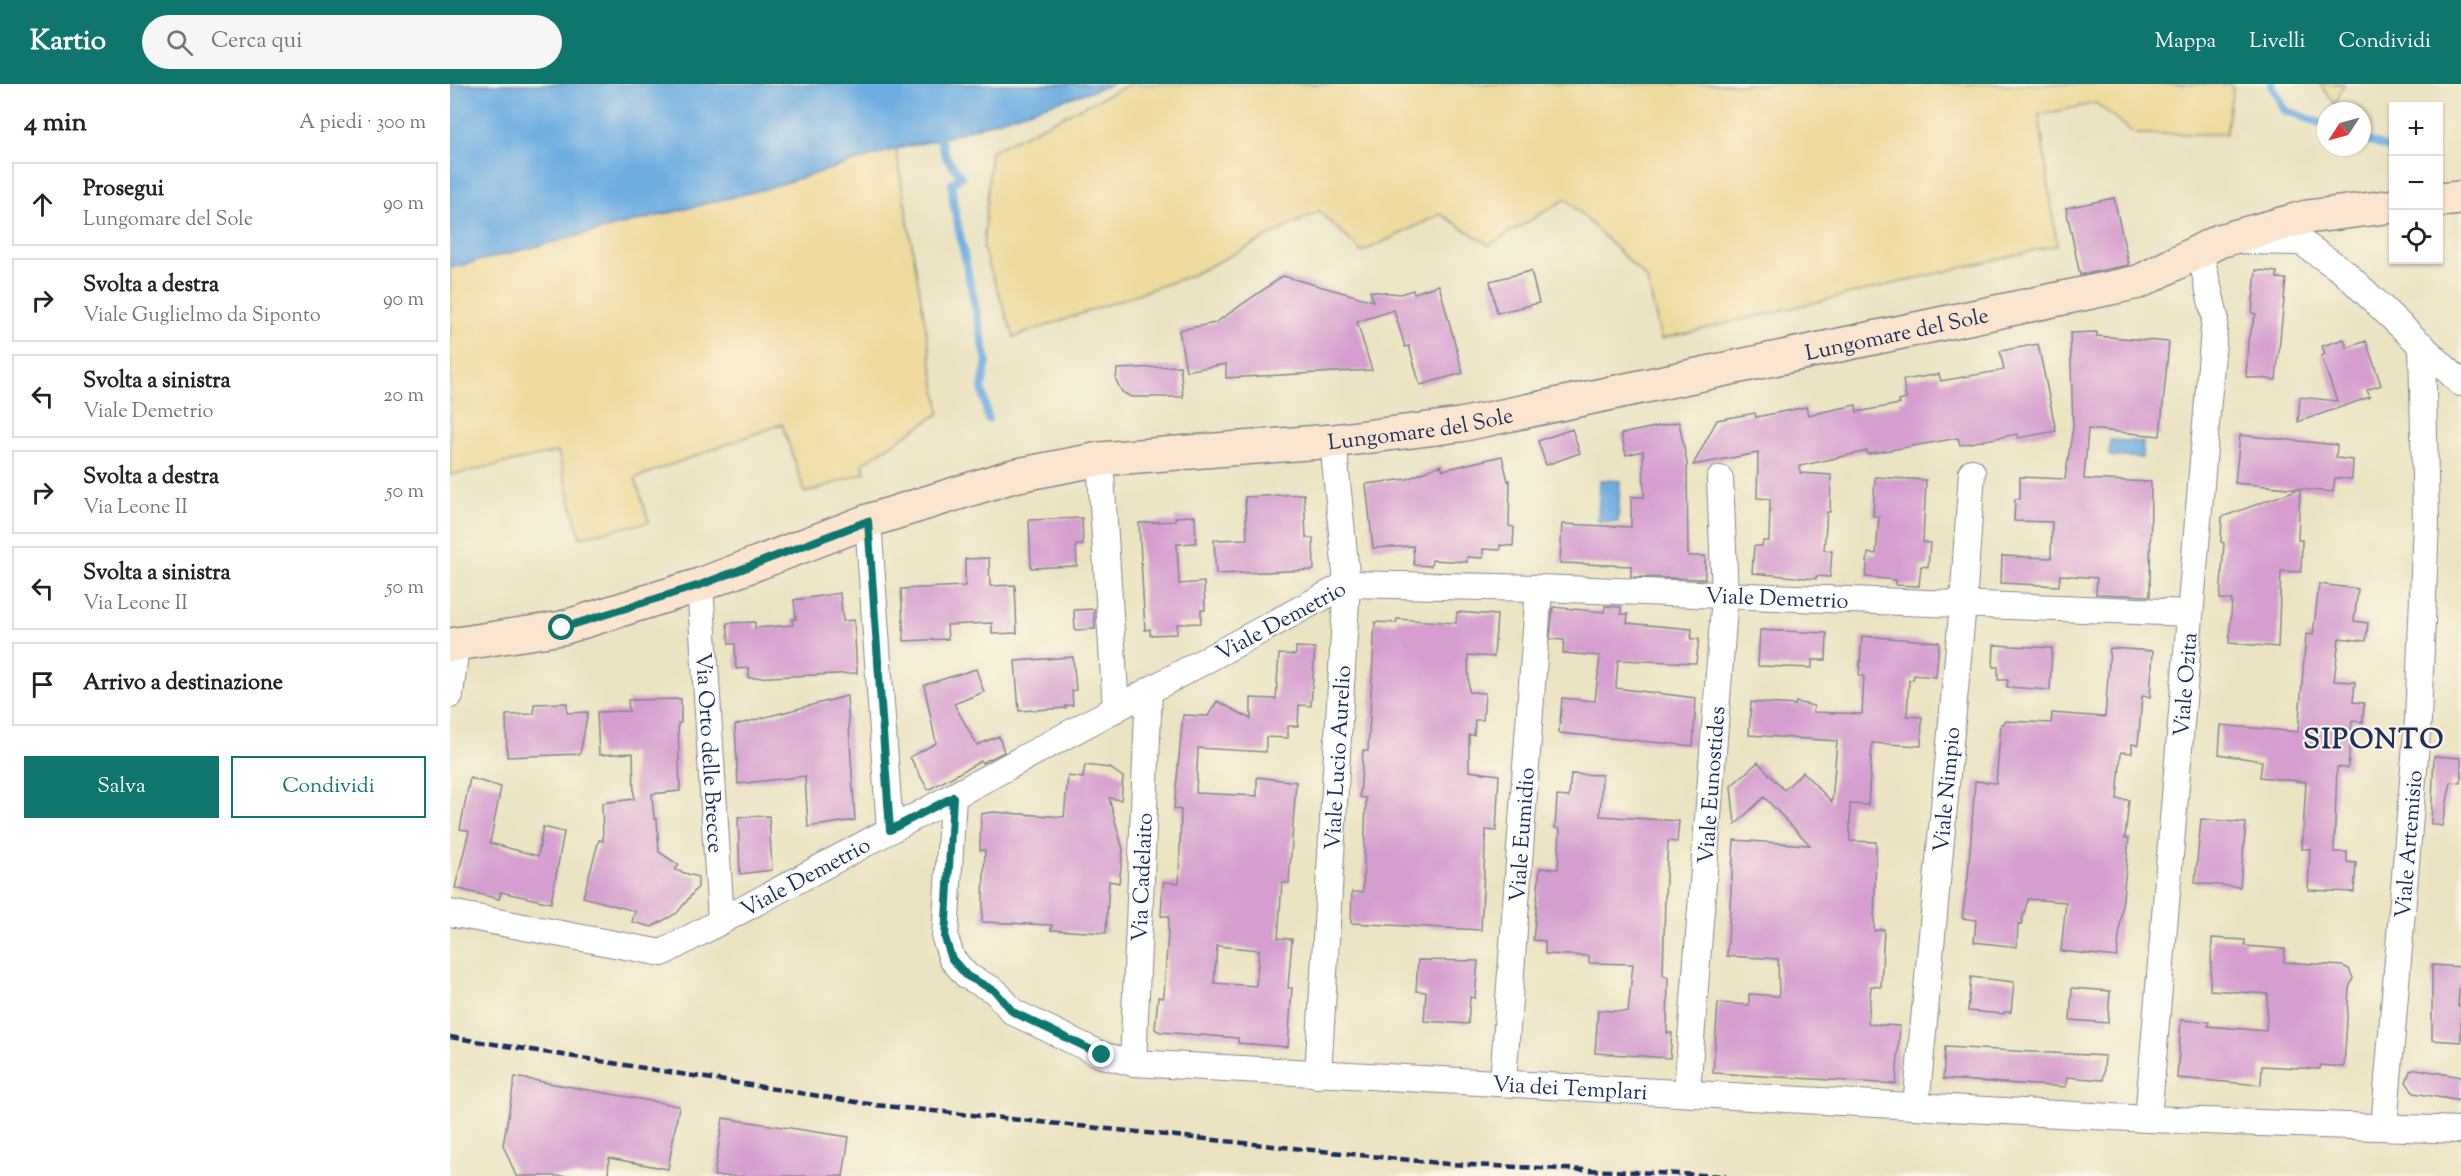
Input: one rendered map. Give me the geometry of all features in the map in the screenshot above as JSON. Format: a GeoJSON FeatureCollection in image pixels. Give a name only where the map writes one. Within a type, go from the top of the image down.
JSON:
{"type":"FeatureCollection","features":[{"type":"Feature","properties":{"kind":"street"},"geometry":{"type":"LineString","coordinates":[[2443,200],[2461,198]]}},
{"type":"Feature","properties":{"kind":"street","name":"Lungomare del Sole"},"geometry":{"type":"LineString","coordinates":[[453,645],[562,628],[700,585],[868,521],[1013,476],[1100,459],[1333,441],[1460,425],[2139,282],[2210,247],[2307,217],[2389,207]]}},
{"type":"Feature","properties":{"kind":"street"},"geometry":{"type":"LineString","coordinates":[[2210,247],[2301,242],[2343,271],[2461,383]]}},
{"type":"Feature","properties":{"kind":"street","name":"Viale Ozita"},"geometry":{"type":"LineString","coordinates":[[2148,1119],[2215,317],[2210,247]]}},
{"type":"Feature","properties":{"kind":"street","name":"Viale Artemisio"},"geometry":{"type":"LineString","coordinates":[[2384,1127],[2418,720],[2426,522],[2422,345]]}},
{"type":"Feature","properties":{"kind":"street","name":"Viale Lucio Aurelio"},"geometry":{"type":"LineString","coordinates":[[1318,1075],[1347,584],[1333,441]]}},
{"type":"Feature","properties":{"kind":"street"},"geometry":{"type":"LineString","coordinates":[[1100,459],[1116,709]]}},
{"type":"Feature","properties":{"kind":"street","name":"Viale Nimpio"},"geometry":{"type":"LineString","coordinates":[[1916,1106],[1963,604],[1972,472]]}},
{"type":"Feature","properties":{"kind":"street","name":"Viale Eunostides"},"geometry":{"type":"LineString","coordinates":[[1687,1092],[1725,595],[1720,479]]}},
{"type":"Feature","properties":{"kind":"street"},"geometry":{"type":"LineString","coordinates":[[868,521],[890,830]]}},
{"type":"Feature","properties":{"kind":"street","name":"Viale Demetrio"},"geometry":{"type":"LineString","coordinates":[[450,913],[662,953],[1347,584],[1539,588],[2190,613]]}},
{"type":"Feature","properties":{"kind":"street","name":"Via Orto delle Brecce"},"geometry":{"type":"LineString","coordinates":[[700,585],[721,920]]}},
{"type":"Feature","properties":{"kind":"street","name":"Viale Eumidio"},"geometry":{"type":"LineString","coordinates":[[1503,1082],[1539,588]]}},
{"type":"Feature","properties":{"kind":"street"},"geometry":{"type":"LineString","coordinates":[[450,694],[453,645]]}},
{"type":"Feature","properties":{"kind":"street","name":"Via Cadelaito"},"geometry":{"type":"LineString","coordinates":[[1133,1063],[1149,691]]}},
{"type":"Feature","properties":{"kind":"street","name":"Via dei Templari"},"geometry":{"type":"LineString","coordinates":[[953,797],[945,938],[952,959],[967,976],[995,991],[1013,1012],[1102,1055],[1133,1063],[2148,1119],[2461,1130]]}},
{"type":"Feature","properties":{"kind":"sand"},"geometry":{"type":"Polygon","coordinates":[[[1130,84],[2230,84],[2233,88],[2226,134],[2135,134],[2096,103],[2039,115],[2057,245],[1661,339],[1647,279],[1566,199],[1489,245],[1441,214],[1362,252],[1319,211],[1192,275],[1014,337],[983,249],[991,151],[1130,84]]]}},
{"type":"Feature","properties":{"kind":"sand"},"geometry":{"type":"Polygon","coordinates":[[[2320,84],[2344,84],[2336,102],[2333,102],[2320,84]]]}},
{"type":"Feature","properties":{"kind":"sand"},"geometry":{"type":"Polygon","coordinates":[[[896,149],[940,413],[863,463],[865,473],[805,493],[782,424],[635,478],[649,522],[580,537],[558,452],[450,475],[450,268],[764,189],[896,149]]]}},
{"type":"Feature","properties":{"kind":"water"},"geometry":{"type":"Polygon","coordinates":[[[450,84],[1113,84],[940,139],[896,149],[764,189],[450,268],[450,84]]]}},
{"type":"Feature","properties":{"kind":"water"},"geometry":{"type":"Polygon","coordinates":[[[2110,440],[2143,442],[2142,458],[2109,456],[2110,440]]]}},
{"type":"Feature","properties":{"kind":"water"},"geometry":{"type":"Polygon","coordinates":[[[1600,480],[1620,481],[1618,522],[1598,521],[1600,480]]]}},
{"type":"Feature","properties":{"kind":"building"},"geometry":{"type":"Polygon","coordinates":[[[2114,198],[2129,265],[2080,275],[2066,208],[2114,198]]]}},
{"type":"Feature","properties":{"kind":"building"},"geometry":{"type":"Polygon","coordinates":[[[2256,270],[2277,272],[2277,278],[2286,279],[2276,380],[2246,377],[2248,340],[2256,314],[2252,313],[2256,270]]]}},
{"type":"Feature","properties":{"kind":"building"},"geometry":{"type":"Polygon","coordinates":[[[1531,271],[1539,303],[1497,313],[1490,281],[1531,271]]]}},
{"type":"Feature","properties":{"kind":"building"},"geometry":{"type":"Polygon","coordinates":[[[1283,276],[1373,301],[1370,291],[1400,294],[1413,290],[1414,293],[1439,285],[1463,373],[1420,385],[1409,346],[1405,347],[1394,310],[1357,322],[1372,370],[1226,378],[1226,364],[1186,371],[1179,330],[1215,323],[1283,276]]]}},
{"type":"Feature","properties":{"kind":"building"},"geometry":{"type":"Polygon","coordinates":[[[2097,332],[2097,336],[2169,342],[2160,436],[2088,429],[2084,479],[2151,482],[2150,596],[2096,594],[2097,578],[2060,575],[2059,586],[2001,583],[2002,556],[2051,558],[2052,522],[2014,521],[2015,499],[2020,499],[2020,477],[2065,479],[2073,427],[2070,333],[2097,332]]]}},
{"type":"Feature","properties":{"kind":"building"},"geometry":{"type":"Polygon","coordinates":[[[2344,339],[2347,348],[2366,341],[2381,385],[2367,390],[2370,397],[2298,422],[2300,397],[2337,401],[2321,356],[2325,354],[2322,346],[2344,339]]]}},
{"type":"Feature","properties":{"kind":"building"},"geometry":{"type":"Polygon","coordinates":[[[2038,344],[2056,431],[2018,438],[2017,434],[1960,445],[1958,438],[1867,454],[1867,451],[1800,466],[1800,473],[1831,475],[1830,512],[1827,512],[1824,550],[1832,551],[1830,577],[1816,576],[1816,579],[1752,573],[1754,546],[1762,546],[1763,541],[1769,541],[1770,499],[1757,498],[1758,453],[1693,465],[1717,420],[1755,413],[1756,417],[1806,407],[1808,415],[1856,405],[1857,412],[1900,404],[1899,401],[1906,399],[1903,380],[1939,374],[1941,381],[2004,370],[2000,351],[2038,344]]]}},
{"type":"Feature","properties":{"kind":"building"},"geometry":{"type":"Polygon","coordinates":[[[1180,366],[1183,397],[1131,397],[1122,392],[1116,380],[1117,369],[1180,366]]]}},
{"type":"Feature","properties":{"kind":"building"},"geometry":{"type":"Polygon","coordinates":[[[1679,422],[1687,463],[1688,556],[1705,556],[1705,579],[1631,577],[1631,566],[1560,563],[1562,524],[1631,527],[1631,497],[1644,497],[1643,451],[1626,455],[1621,434],[1679,422]]]}},
{"type":"Feature","properties":{"kind":"building"},"geometry":{"type":"Polygon","coordinates":[[[1572,429],[1580,453],[1546,465],[1538,441],[1572,429]]]}},
{"type":"Feature","properties":{"kind":"building"},"geometry":{"type":"Polygon","coordinates":[[[2240,435],[2337,445],[2336,458],[2353,460],[2352,479],[2335,478],[2333,492],[2300,489],[2298,540],[2302,540],[2301,572],[2281,571],[2278,647],[2229,643],[2232,600],[2220,599],[2224,543],[2221,542],[2222,517],[2299,489],[2235,483],[2240,435]]]}},
{"type":"Feature","properties":{"kind":"building"},"geometry":{"type":"Polygon","coordinates":[[[1502,456],[1508,481],[1510,480],[1509,526],[1514,527],[1513,546],[1500,545],[1500,550],[1483,549],[1483,558],[1467,557],[1467,562],[1432,560],[1431,566],[1414,565],[1413,546],[1373,548],[1366,484],[1407,479],[1441,465],[1443,470],[1502,456]]]}},
{"type":"Feature","properties":{"kind":"building"},"geometry":{"type":"Polygon","coordinates":[[[1875,477],[1926,480],[1923,542],[1930,543],[1928,567],[1921,566],[1919,586],[1896,585],[1896,580],[1866,577],[1868,553],[1876,554],[1879,516],[1873,516],[1875,477]]]}},
{"type":"Feature","properties":{"kind":"building"},"geometry":{"type":"Polygon","coordinates":[[[1304,494],[1306,538],[1313,538],[1314,570],[1216,574],[1214,540],[1247,539],[1245,497],[1304,494]]]}},
{"type":"Feature","properties":{"kind":"building"},"geometry":{"type":"Polygon","coordinates":[[[1195,516],[1196,543],[1177,544],[1179,584],[1204,582],[1205,610],[1201,610],[1201,623],[1177,624],[1177,634],[1150,635],[1150,629],[1145,630],[1139,523],[1175,521],[1175,517],[1195,516]]]}},
{"type":"Feature","properties":{"kind":"building"},"geometry":{"type":"Polygon","coordinates":[[[1082,518],[1083,545],[1076,545],[1077,566],[1031,568],[1029,520],[1082,518]]]}},
{"type":"Feature","properties":{"kind":"building"},"geometry":{"type":"Polygon","coordinates":[[[989,558],[990,586],[1015,585],[1017,633],[992,634],[992,623],[947,625],[948,639],[904,641],[901,589],[965,586],[965,559],[989,558]]]}},
{"type":"Feature","properties":{"kind":"building"},"geometry":{"type":"Polygon","coordinates":[[[2319,584],[2358,589],[2354,621],[2368,623],[2366,641],[2339,638],[2334,681],[2355,682],[2353,702],[2364,703],[2363,722],[2352,721],[2348,768],[2337,767],[2334,852],[2347,852],[2347,862],[2356,863],[2354,892],[2308,890],[2310,849],[2302,849],[2306,782],[2260,777],[2262,761],[2219,754],[2221,725],[2298,732],[2306,634],[2313,635],[2319,584]]]}},
{"type":"Feature","properties":{"kind":"building"},"geometry":{"type":"Polygon","coordinates":[[[840,593],[843,621],[854,620],[857,673],[749,678],[749,668],[736,669],[735,644],[729,644],[727,623],[755,622],[755,628],[793,625],[792,619],[796,619],[794,600],[840,593]]]}},
{"type":"Feature","properties":{"kind":"building"},"geometry":{"type":"Polygon","coordinates":[[[1605,606],[1621,607],[1621,614],[1628,614],[1627,623],[1692,629],[1691,639],[1699,639],[1696,663],[1618,660],[1616,688],[1696,698],[1693,746],[1559,733],[1562,698],[1595,701],[1600,656],[1563,653],[1564,640],[1550,639],[1553,607],[1604,612],[1605,606]]]}},
{"type":"Feature","properties":{"kind":"building"},"geometry":{"type":"Polygon","coordinates":[[[1094,609],[1095,629],[1075,630],[1074,610],[1094,609]]]}},
{"type":"Feature","properties":{"kind":"building"},"geometry":{"type":"Polygon","coordinates":[[[1457,612],[1497,615],[1494,657],[1468,655],[1469,692],[1485,693],[1483,720],[1475,720],[1474,735],[1469,735],[1469,771],[1499,775],[1496,831],[1486,830],[1481,930],[1351,923],[1352,892],[1363,892],[1366,798],[1360,797],[1363,750],[1368,751],[1375,622],[1396,623],[1397,619],[1456,623],[1457,612]]]}},
{"type":"Feature","properties":{"kind":"building"},"geometry":{"type":"Polygon","coordinates":[[[1760,630],[1827,633],[1826,660],[1812,660],[1812,668],[1758,666],[1760,630]]]}},
{"type":"Feature","properties":{"kind":"building"},"geometry":{"type":"Polygon","coordinates":[[[1862,636],[1939,642],[1936,677],[1914,675],[1913,680],[1909,680],[1907,716],[1922,717],[1921,746],[1872,743],[1868,805],[1850,804],[1850,841],[1876,842],[1874,931],[1884,929],[1881,987],[1871,986],[1868,1024],[1900,1026],[1896,1084],[1713,1073],[1718,1003],[1749,1005],[1749,994],[1779,996],[1778,959],[1727,956],[1734,840],[1810,845],[1764,797],[1735,825],[1731,786],[1758,762],[1784,790],[1803,772],[1832,802],[1837,741],[1749,735],[1751,702],[1795,705],[1796,702],[1814,706],[1813,712],[1862,714],[1864,676],[1859,676],[1862,636]]]}},
{"type":"Feature","properties":{"kind":"building"},"geometry":{"type":"Polygon","coordinates":[[[1994,645],[2052,648],[2050,690],[2007,687],[2008,680],[1998,680],[1998,667],[1993,667],[1994,645]]]}},
{"type":"Feature","properties":{"kind":"building"},"geometry":{"type":"Polygon","coordinates":[[[1296,647],[1315,648],[1311,706],[1299,705],[1298,726],[1288,726],[1288,738],[1266,737],[1266,752],[1198,748],[1196,793],[1257,796],[1257,777],[1296,782],[1289,883],[1282,883],[1278,938],[1292,939],[1288,988],[1292,988],[1288,1047],[1238,1043],[1238,1038],[1160,1032],[1155,1029],[1158,997],[1163,998],[1164,994],[1169,916],[1161,916],[1163,882],[1179,883],[1181,810],[1174,809],[1183,715],[1208,716],[1217,701],[1251,719],[1251,698],[1276,699],[1279,654],[1296,655],[1296,647]],[[1217,946],[1214,983],[1256,986],[1259,950],[1217,946]]]}},
{"type":"Feature","properties":{"kind":"building"},"geometry":{"type":"Polygon","coordinates":[[[2110,648],[2153,651],[2150,697],[2142,696],[2138,745],[2132,744],[2132,753],[2121,752],[2117,799],[2129,800],[2125,838],[2129,838],[2117,957],[2061,951],[2066,902],[2028,899],[2021,925],[2018,924],[2017,947],[1974,942],[1976,920],[1962,918],[1968,877],[1975,781],[1996,783],[2001,724],[2005,721],[2051,723],[2052,713],[2105,717],[2110,648]]]}},
{"type":"Feature","properties":{"kind":"building"},"geometry":{"type":"Polygon","coordinates":[[[1073,657],[1076,690],[1072,691],[1073,705],[1065,706],[1066,708],[1019,711],[1015,661],[1073,657]]]}},
{"type":"Feature","properties":{"kind":"building"},"geometry":{"type":"Polygon","coordinates":[[[976,669],[984,692],[954,704],[977,745],[999,736],[1004,752],[982,763],[981,761],[928,790],[910,757],[936,743],[924,685],[976,669]]]}},
{"type":"Feature","properties":{"kind":"building"},"geometry":{"type":"Polygon","coordinates":[[[847,696],[855,820],[808,827],[805,776],[738,784],[735,725],[847,696]]]}},
{"type":"Feature","properties":{"kind":"building"},"geometry":{"type":"Polygon","coordinates":[[[681,699],[681,723],[678,723],[680,791],[652,794],[654,819],[657,819],[659,852],[679,865],[675,870],[698,877],[698,887],[677,913],[652,927],[632,922],[635,911],[583,897],[599,840],[603,841],[602,803],[634,799],[633,753],[599,755],[597,712],[629,711],[628,700],[681,699]]]}},
{"type":"Feature","properties":{"kind":"building"},"geometry":{"type":"Polygon","coordinates":[[[567,703],[567,713],[588,712],[580,754],[507,757],[506,715],[534,714],[534,704],[567,703]]]}},
{"type":"Feature","properties":{"kind":"building"},"geometry":{"type":"Polygon","coordinates":[[[2434,756],[2461,758],[2461,783],[2451,782],[2442,826],[2431,824],[2434,756]]]}},
{"type":"Feature","properties":{"kind":"building"},"geometry":{"type":"Polygon","coordinates":[[[1085,765],[1110,768],[1123,777],[1121,800],[1109,798],[1123,850],[1119,883],[1109,881],[1106,933],[1051,930],[1052,925],[982,922],[985,850],[980,850],[981,814],[993,812],[1064,817],[1068,776],[1083,778],[1085,765]]]}},
{"type":"Feature","properties":{"kind":"building"},"geometry":{"type":"Polygon","coordinates":[[[1571,774],[1602,775],[1600,816],[1679,821],[1677,842],[1668,841],[1665,897],[1663,976],[1668,977],[1667,1033],[1672,1033],[1670,1058],[1595,1053],[1598,1010],[1628,1012],[1633,964],[1589,963],[1589,956],[1545,954],[1545,941],[1533,940],[1540,868],[1558,869],[1560,829],[1555,828],[1557,796],[1569,797],[1571,774]]]}},
{"type":"Feature","properties":{"kind":"building"},"geometry":{"type":"Polygon","coordinates":[[[470,778],[501,787],[490,843],[538,856],[543,827],[564,832],[551,903],[501,892],[499,899],[455,888],[469,831],[460,829],[470,778]]]}},
{"type":"Feature","properties":{"kind":"building"},"geometry":{"type":"Polygon","coordinates":[[[769,816],[772,870],[740,874],[738,817],[769,816]]]}},
{"type":"Feature","properties":{"kind":"building"},"geometry":{"type":"Polygon","coordinates":[[[2201,819],[2246,823],[2240,887],[2195,883],[2201,819]]]}},
{"type":"Feature","properties":{"kind":"building"},"geometry":{"type":"Polygon","coordinates":[[[2212,938],[2245,940],[2245,946],[2285,949],[2284,962],[2343,966],[2349,969],[2353,978],[2349,988],[2344,1067],[2320,1065],[2320,1069],[2262,1066],[2261,1085],[2177,1078],[2181,1020],[2209,1022],[2208,1026],[2266,1031],[2268,994],[2210,990],[2212,938]]]}},
{"type":"Feature","properties":{"kind":"building"},"geometry":{"type":"Polygon","coordinates":[[[1418,960],[1478,961],[1475,998],[1470,997],[1468,1024],[1424,1021],[1426,992],[1416,991],[1418,960]]]}},
{"type":"Feature","properties":{"kind":"building"},"geometry":{"type":"Polygon","coordinates":[[[2432,965],[2461,967],[2458,1006],[2461,1006],[2461,1042],[2432,1040],[2432,965]]]}},
{"type":"Feature","properties":{"kind":"building"},"geometry":{"type":"Polygon","coordinates":[[[1971,977],[2014,982],[2011,1012],[2004,1012],[2004,1014],[1968,1011],[1971,977]]]}},
{"type":"Feature","properties":{"kind":"building"},"geometry":{"type":"Polygon","coordinates":[[[2072,988],[2110,991],[2108,1023],[2070,1020],[2072,988]]]}},
{"type":"Feature","properties":{"kind":"building"},"geometry":{"type":"Polygon","coordinates":[[[1945,1047],[2105,1056],[2103,1080],[2067,1077],[2066,1087],[1943,1079],[1945,1047]]]}},
{"type":"Feature","properties":{"kind":"building"},"geometry":{"type":"Polygon","coordinates":[[[2417,1069],[2461,1077],[2461,1101],[2414,1093],[2406,1082],[2410,1071],[2417,1069]]]}},
{"type":"Feature","properties":{"kind":"building"},"geometry":{"type":"Polygon","coordinates":[[[515,1077],[679,1106],[668,1169],[609,1158],[608,1176],[516,1176],[503,1145],[515,1077]]]}},
{"type":"Feature","properties":{"kind":"building"},"geometry":{"type":"Polygon","coordinates":[[[723,1118],[849,1137],[843,1176],[714,1176],[723,1118]]]}},
{"type":"Feature","properties":{"kind":"waterway"},"geometry":{"type":"LineString","coordinates":[[2271,84],[2284,110],[2317,122]]}},
{"type":"Feature","properties":{"kind":"waterway"},"geometry":{"type":"LineString","coordinates":[[940,139],[946,157],[961,177],[952,183],[953,202],[987,362],[982,387],[988,419]]}},
{"type":"Feature","properties":{"kind":"waterway"},"geometry":{"type":"LineString","coordinates":[[2371,142],[2389,148]]}},
{"type":"Feature","properties":{"kind":"railway"},"geometry":{"type":"LineString","coordinates":[[450,1037],[875,1105],[1448,1164],[1726,1176]]}},
{"type":"Feature","properties":{"kind":"district","name":"SIPONTO"},"geometry":{"type":"Point","coordinates":[2374,738]}},
{"type":"Feature","properties":{"kind":"route"},"geometry":{"type":"LineString","coordinates":[[562,628],[700,585],[868,521],[890,830],[953,797],[945,938],[952,959],[967,976],[995,991],[1013,1012],[1102,1055]]}}]}
